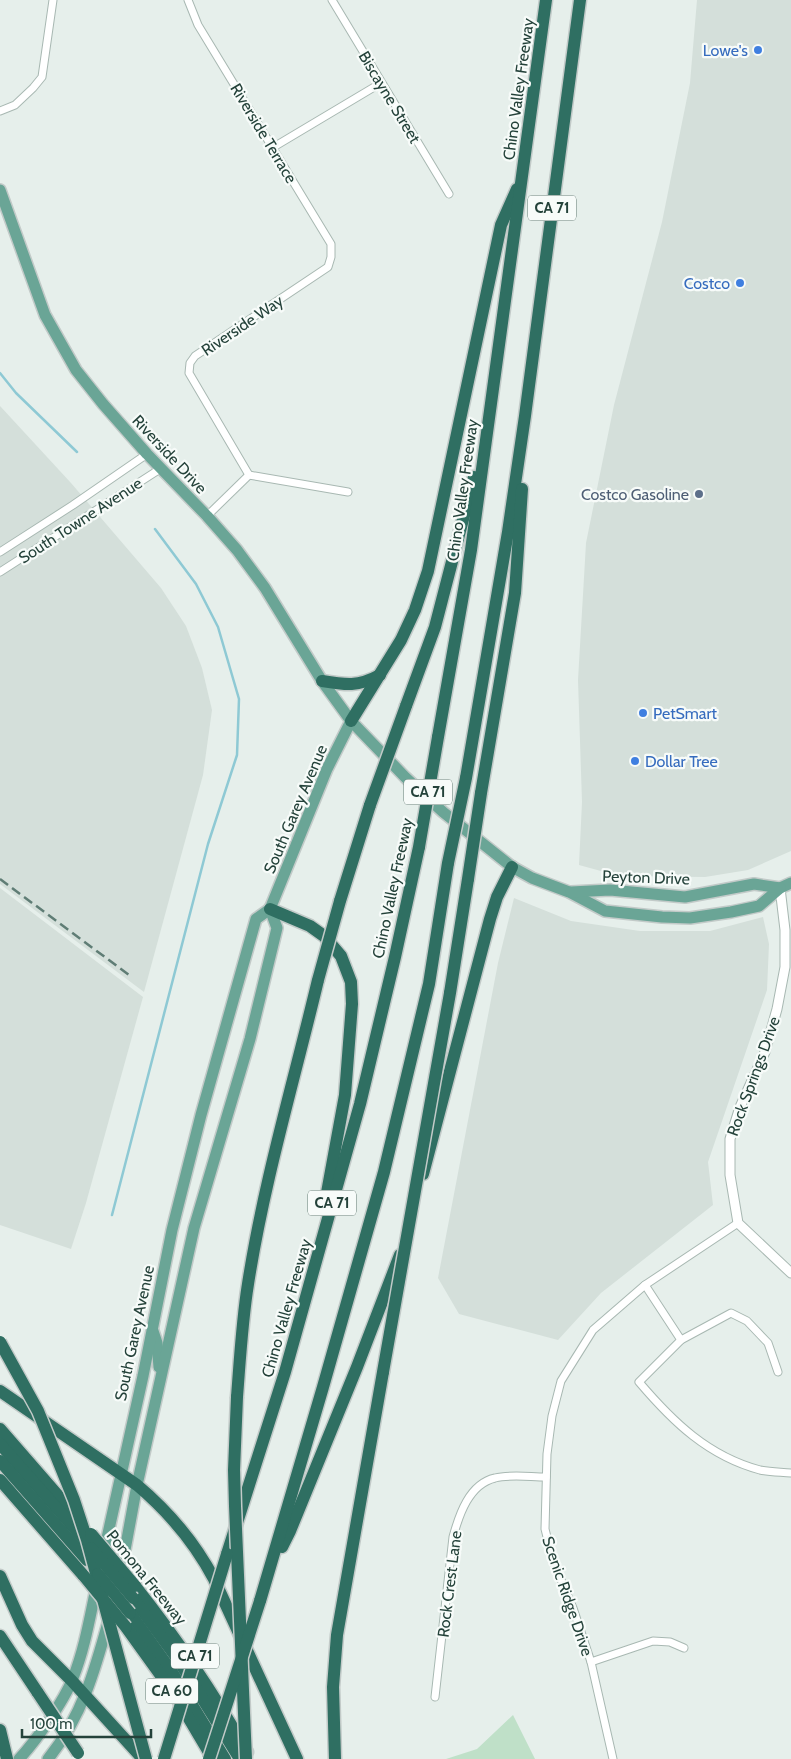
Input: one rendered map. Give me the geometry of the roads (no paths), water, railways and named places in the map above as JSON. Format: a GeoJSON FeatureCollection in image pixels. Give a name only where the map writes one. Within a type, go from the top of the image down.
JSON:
{"type":"FeatureCollection","features":[{"type":"Feature","properties":{"kind":"highway","name":"Chino Valley Freeway"},"geometry":{"type":"LineString","coordinates":[[164,1759],[285,1372],[360,1104],[419,847],[471,550],[546,0]]}},
{"type":"Feature","properties":{"kind":"highway","name":"CA 71"},"geometry":{"type":"LineString","coordinates":[[209,1759],[260,1601],[323,1388],[398,1115],[429,984],[448,863],[466,778],[506,542],[525,416],[580,0]]}},
{"type":"Feature","properties":{"kind":"highway"},"geometry":{"type":"LineString","coordinates":[[351,721],[406,629],[428,571],[501,225],[523,175]]}},
{"type":"Feature","properties":{"kind":"highway"},"geometry":{"type":"LineString","coordinates":[[335,1759],[333,1686],[337,1635],[450,993],[514,593],[518,554],[525,416]]}},
{"type":"Feature","properties":{"kind":"highway"},"geometry":{"type":"LineString","coordinates":[[246,1759],[234,1497],[237,1397],[244,1310],[255,1244],[318,980],[340,901],[370,805],[435,627],[488,421]]}},
{"type":"Feature","properties":{"kind":"highway"},"geometry":{"type":"LineString","coordinates":[[322,681],[352,685],[370,681],[380,675]]}},
{"type":"Feature","properties":{"kind":"highway"},"geometry":{"type":"LineString","coordinates":[[269,1570],[290,1531],[400,1256],[490,919],[497,897],[512,867]]}},
{"type":"Feature","properties":{"kind":"highway"},"geometry":{"type":"LineString","coordinates":[[270,909],[310,926],[324,936],[341,956],[350,982],[352,1004],[345,1095],[328,1187],[319,1250]]}},
{"type":"Feature","properties":{"kind":"highway"},"geometry":{"type":"LineString","coordinates":[[0,1342],[38,1411],[74,1500],[87,1540],[145,1759]]}},
{"type":"Feature","properties":{"kind":"highway"},"geometry":{"type":"LineString","coordinates":[[0,1390],[137,1485],[169,1513],[191,1540],[201,1555],[227,1606],[297,1759]]}},
{"type":"Feature","properties":{"kind":"highway","name":"Pomona Freeway"},"geometry":{"type":"LineString","coordinates":[[0,1429],[188,1657],[208,1686],[250,1759]]}},
{"type":"Feature","properties":{"kind":"highway"},"geometry":{"type":"LineString","coordinates":[[0,1444],[90,1540]]}},
{"type":"Feature","properties":{"kind":"highway"},"geometry":{"type":"LineString","coordinates":[[0,1460],[87,1560],[130,1614],[172,1672],[225,1759]]}},
{"type":"Feature","properties":{"kind":"highway","name":"CA 60"},"geometry":{"type":"LineString","coordinates":[[0,1480],[126,1627],[175,1694],[213,1759]]}},
{"type":"Feature","properties":{"kind":"highway"},"geometry":{"type":"LineString","coordinates":[[0,1576],[22,1625],[32,1642],[72,1681],[145,1759]]}},
{"type":"Feature","properties":{"kind":"highway"},"geometry":{"type":"LineString","coordinates":[[134,1592],[240,1759]]}},
{"type":"Feature","properties":{"kind":"highway"},"geometry":{"type":"LineString","coordinates":[[0,1636],[80,1756]]}},
{"type":"Feature","properties":{"kind":"highway"},"geometry":{"type":"LineString","coordinates":[[1,1732],[7,1759]]}},
{"type":"Feature","properties":{"kind":"main road","name":"Riverside Drive"},"geometry":{"type":"LineString","coordinates":[[0,190],[45,315],[76,370],[160,469],[207,516],[237,550],[265,588],[322,681],[351,721]]}},
{"type":"Feature","properties":{"kind":"main road","name":"Peyton Drive"},"geometry":{"type":"LineString","coordinates":[[351,721],[405,777],[443,812],[512,867],[532,878],[569,892],[605,911],[690,918],[759,906],[786,885]]}},
{"type":"Feature","properties":{"kind":"main road","name":"South Garey Avenue"},"geometry":{"type":"LineString","coordinates":[[19,1759],[39,1733],[72,1681],[82,1649],[172,1230],[201,1115],[256,919],[270,909],[327,769],[351,721]]}},
{"type":"Feature","properties":{"kind":"main road","name":"Peyton Drive"},"geometry":{"type":"LineString","coordinates":[[569,892],[610,890],[686,896],[754,884],[786,885]]}},
{"type":"Feature","properties":{"kind":"main road"},"geometry":{"type":"LineString","coordinates":[[48,1759],[72,1724],[86,1696],[118,1588],[137,1485],[194,1228],[250,1039],[277,928],[270,909]]}},
{"type":"Feature","properties":{"kind":"main road"},"geometry":{"type":"LineString","coordinates":[[152,1330],[157,1343],[159,1360],[158,1388]]}},
{"type":"Feature","properties":{"kind":"street"},"geometry":{"type":"LineString","coordinates":[[0,111],[15,105],[42,77],[53,0]]}},
{"type":"Feature","properties":{"kind":"street","name":"Riverside Terrace"},"geometry":{"type":"LineString","coordinates":[[188,0],[198,25],[331,244],[331,257],[328,267]]}},
{"type":"Feature","properties":{"kind":"street","name":"Biscayne Street"},"geometry":{"type":"LineString","coordinates":[[332,0],[449,194]]}},
{"type":"Feature","properties":{"kind":"street"},"geometry":{"type":"LineString","coordinates":[[272,148],[381,83]]}},
{"type":"Feature","properties":{"kind":"street","name":"Riverside Way"},"geometry":{"type":"LineString","coordinates":[[249,476],[190,373],[190,363],[196,356],[328,267]]}},
{"type":"Feature","properties":{"kind":"street","name":"South Towne Avenue"},"geometry":{"type":"LineString","coordinates":[[0,552],[147,454]]}},
{"type":"Feature","properties":{"kind":"street","name":"South Towne Avenue"},"geometry":{"type":"LineString","coordinates":[[0,572],[160,469]]}},
{"type":"Feature","properties":{"kind":"street"},"geometry":{"type":"LineString","coordinates":[[207,516],[249,476],[348,492]]}},
{"type":"Feature","properties":{"kind":"street","name":"Rock Springs Drive"},"geometry":{"type":"LineString","coordinates":[[738,1223],[730,1175],[730,1139],[740,1107],[765,1052],[778,1009],[785,967],[786,885]]}},
{"type":"Feature","properties":{"kind":"street"},"geometry":{"type":"LineString","coordinates":[[738,1223],[791,1273]]}},
{"type":"Feature","properties":{"kind":"street","name":"Scenic Ridge Drive"},"geometry":{"type":"LineString","coordinates":[[613,1759],[591,1662],[573,1608],[551,1553],[546,1529],[547,1454],[552,1416],[562,1381],[593,1330],[645,1285],[738,1223]]}},
{"type":"Feature","properties":{"kind":"street"},"geometry":{"type":"LineString","coordinates":[[645,1285],[681,1340]]}},
{"type":"Feature","properties":{"kind":"street"},"geometry":{"type":"LineString","coordinates":[[778,1372],[768,1343],[748,1321],[731,1313],[681,1340],[639,1382],[657,1404],[687,1433],[728,1458],[761,1470],[791,1473]]}},
{"type":"Feature","properties":{"kind":"street","name":"Rock Crest Lane"},"geometry":{"type":"LineString","coordinates":[[435,1697],[453,1537],[460,1512],[477,1488],[494,1478],[546,1477]]}},
{"type":"Feature","properties":{"kind":"street"},"geometry":{"type":"LineString","coordinates":[[591,1662],[653,1641],[670,1642],[684,1648]]}},
{"type":"Feature","properties":{"kind":"waterway"},"geometry":{"type":"LineString","coordinates":[[0,373],[16,393],[77,452]]}},
{"type":"Feature","properties":{"kind":"waterway"},"geometry":{"type":"LineString","coordinates":[[112,1215],[208,844],[237,755],[239,699],[218,627],[196,584],[155,529]]}},
{"type":"Feature","properties":{"kind":"railway"},"geometry":{"type":"LineString","coordinates":[[0,879],[129,975]]}},
{"type":"Feature","properties":{"kind":"place","name":"Lowe's"},"geometry":{"type":"Point","coordinates":[758,50]}},
{"type":"Feature","properties":{"kind":"place","name":"Costco"},"geometry":{"type":"Point","coordinates":[740,283]}},
{"type":"Feature","properties":{"kind":"place","name":"Costco Gasoline"},"geometry":{"type":"Point","coordinates":[699,494]}},
{"type":"Feature","properties":{"kind":"place","name":"PetSmart"},"geometry":{"type":"Point","coordinates":[643,713]}},
{"type":"Feature","properties":{"kind":"place","name":"Dollar Tree"},"geometry":{"type":"Point","coordinates":[635,761]}}]}
